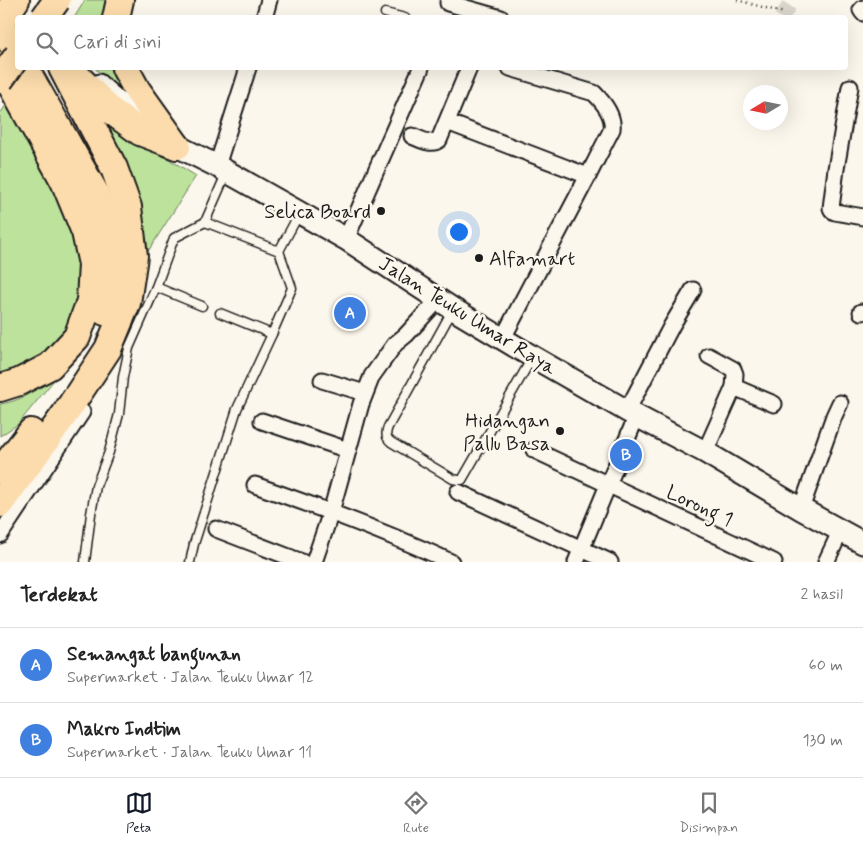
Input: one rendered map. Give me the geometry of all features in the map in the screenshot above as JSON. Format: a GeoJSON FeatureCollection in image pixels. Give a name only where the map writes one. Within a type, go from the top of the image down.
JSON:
{"type":"FeatureCollection","features":[{"type":"Feature","properties":{"kind":"highway"},"geometry":{"type":"LineString","coordinates":[[21,15],[57,0]]}},
{"type":"Feature","properties":{"kind":"highway"},"geometry":{"type":"LineString","coordinates":[[117,15],[120,0]]}},
{"type":"Feature","properties":{"kind":"highway"},"geometry":{"type":"LineString","coordinates":[[15,17],[0,23],[15,50]]}},
{"type":"Feature","properties":{"kind":"highway"},"geometry":{"type":"LineString","coordinates":[[0,80],[15,59]]}},
{"type":"Feature","properties":{"kind":"highway"},"geometry":{"type":"LineString","coordinates":[[0,65],[64,181],[85,232],[92,264],[90,301],[77,337],[50,366],[19,382],[0,388]]}},
{"type":"Feature","properties":{"kind":"highway"},"geometry":{"type":"LineString","coordinates":[[0,472],[34,429],[87,354],[100,328],[107,307],[112,278],[111,246],[108,228],[96,194],[26,70]]}},
{"type":"Feature","properties":{"kind":"highway"},"geometry":{"type":"LineString","coordinates":[[0,504],[65,414],[108,349],[127,303],[134,256],[128,207],[114,168],[63,70]]}},
{"type":"Feature","properties":{"kind":"highway"},"geometry":{"type":"LineString","coordinates":[[72,70],[110,110],[140,132],[177,146]]}},
{"type":"Feature","properties":{"kind":"highway"},"geometry":{"type":"LineString","coordinates":[[126,70],[137,90],[177,146]]}},
{"type":"Feature","properties":{"kind":"main road","name":"Jalan Teuku Umar Raya"},"geometry":{"type":"LineString","coordinates":[[177,146],[222,169],[346,239],[445,304],[533,357],[705,452],[863,543]]}},
{"type":"Feature","properties":{"kind":"street"},"geometry":{"type":"LineString","coordinates":[[265,15],[269,0]]}},
{"type":"Feature","properties":{"kind":"street"},"geometry":{"type":"LineString","coordinates":[[447,7],[486,15]]}},
{"type":"Feature","properties":{"kind":"street"},"geometry":{"type":"LineString","coordinates":[[863,8],[861,10],[863,13]]}},
{"type":"Feature","properties":{"kind":"street","name":"Jalan Teuku Umar Raya"},"geometry":{"type":"LineString","coordinates":[[89,70],[101,84],[138,116],[177,146]]}},
{"type":"Feature","properties":{"kind":"street"},"geometry":{"type":"LineString","coordinates":[[222,169],[247,70]]}},
{"type":"Feature","properties":{"kind":"street"},"geometry":{"type":"LineString","coordinates":[[346,239],[420,70]]}},
{"type":"Feature","properties":{"kind":"street"},"geometry":{"type":"LineString","coordinates":[[412,136],[432,143],[438,142],[468,70]]}},
{"type":"Feature","properties":{"kind":"street"},"geometry":{"type":"LineString","coordinates":[[503,338],[588,176],[613,124],[599,99],[590,91],[517,70]]}},
{"type":"Feature","properties":{"kind":"street"},"geometry":{"type":"LineString","coordinates":[[850,87],[831,208],[834,212],[863,217]]}},
{"type":"Feature","properties":{"kind":"street"},"geometry":{"type":"LineString","coordinates":[[447,122],[588,176]]}},
{"type":"Feature","properties":{"kind":"street"},"geometry":{"type":"LineString","coordinates":[[579,555],[609,485],[632,413],[672,325],[693,290]]}},
{"type":"Feature","properties":{"kind":"street"},"geometry":{"type":"LineString","coordinates":[[314,562],[331,512],[365,393],[372,376],[395,344],[445,304]]}},
{"type":"Feature","properties":{"kind":"street"},"geometry":{"type":"LineString","coordinates":[[705,452],[734,387],[735,374],[733,369],[709,356]]}},
{"type":"Feature","properties":{"kind":"street"},"geometry":{"type":"LineString","coordinates":[[322,380],[365,393]]}},
{"type":"Feature","properties":{"kind":"street"},"geometry":{"type":"LineString","coordinates":[[734,387],[774,404]]}},
{"type":"Feature","properties":{"kind":"street"},"geometry":{"type":"LineString","coordinates":[[801,509],[840,403]]}},
{"type":"Feature","properties":{"kind":"street"},"geometry":{"type":"LineString","coordinates":[[0,535],[82,412]]}},
{"type":"Feature","properties":{"kind":"street"},"geometry":{"type":"LineString","coordinates":[[262,421],[348,450]]}},
{"type":"Feature","properties":{"kind":"street","name":"Lorong 1"},"geometry":{"type":"LineString","coordinates":[[534,450],[774,562]]}},
{"type":"Feature","properties":{"kind":"street"},"geometry":{"type":"LineString","coordinates":[[256,485],[418,546],[451,562]]}},
{"type":"Feature","properties":{"kind":"street"},"geometry":{"type":"LineString","coordinates":[[458,492],[579,555],[610,562]]}},
{"type":"Feature","properties":{"kind":"street"},"geometry":{"type":"LineString","coordinates":[[216,529],[302,562]]}},
{"type":"Feature","properties":{"kind":"street"},"geometry":{"type":"LineString","coordinates":[[826,562],[840,530]]}},
{"type":"Feature","properties":{"kind":"lane"},"geometry":{"type":"LineString","coordinates":[[385,12],[395,15]]}},
{"type":"Feature","properties":{"kind":"lane"},"geometry":{"type":"LineString","coordinates":[[85,562],[96,486],[109,452],[119,414],[128,348],[156,287],[174,238],[205,222],[222,169]]}},
{"type":"Feature","properties":{"kind":"lane"},"geometry":{"type":"LineString","coordinates":[[190,562],[237,409],[292,288],[279,251],[300,213]]}},
{"type":"Feature","properties":{"kind":"lane"},"geometry":{"type":"LineString","coordinates":[[205,222],[279,251]]}},
{"type":"Feature","properties":{"kind":"lane"},"geometry":{"type":"LineString","coordinates":[[156,287],[202,306]]}},
{"type":"Feature","properties":{"kind":"lane"},"geometry":{"type":"LineString","coordinates":[[445,304],[388,427],[386,435],[391,442],[454,478],[462,480],[533,357]]}},
{"type":"Feature","properties":{"kind":"lane"},"geometry":{"type":"LineString","coordinates":[[220,313],[272,334]]}},
{"type":"Feature","properties":{"kind":"path"},"geometry":{"type":"LineString","coordinates":[[736,0],[784,13]]}},
{"type":"Feature","properties":{"kind":"green space"},"geometry":{"type":"Polygon","coordinates":[[[85,0],[112,0],[108,15],[76,15],[85,0]]]}},
{"type":"Feature","properties":{"kind":"green space"},"geometry":{"type":"Polygon","coordinates":[[[97,70],[119,70],[127,102],[97,70]]]}},
{"type":"Feature","properties":{"kind":"green space"},"geometry":{"type":"Polygon","coordinates":[[[8,102],[80,230],[86,299],[60,347],[0,383],[0,114],[8,102]]]}},
{"type":"Feature","properties":{"kind":"green space"},"geometry":{"type":"Polygon","coordinates":[[[106,120],[196,176],[147,253],[136,188],[106,120]]]}},
{"type":"Feature","properties":{"kind":"green space"},"geometry":{"type":"Polygon","coordinates":[[[63,369],[18,424],[0,436],[0,404],[26,396],[63,369]]]}},
{"type":"Feature","properties":{"kind":"tunnel"},"geometry":{"type":"LineString","coordinates":[[783,15],[793,0]]}},
{"type":"Feature","properties":{"kind":"place","name":"Selica Board"},"geometry":{"type":"Point","coordinates":[381,211]}},
{"type":"Feature","properties":{"kind":"place","name":"Alfamart"},"geometry":{"type":"Point","coordinates":[479,258]}},
{"type":"Feature","properties":{"kind":"place","name":"Semangat bangunan"},"geometry":{"type":"Point","coordinates":[350,313]}},
{"type":"Feature","properties":{"kind":"place","name":"Hidangan Pallu Basa"},"geometry":{"type":"Point","coordinates":[560,431]}},
{"type":"Feature","properties":{"kind":"place","name":"Makro Indtim"},"geometry":{"type":"Point","coordinates":[626,455]}}]}
